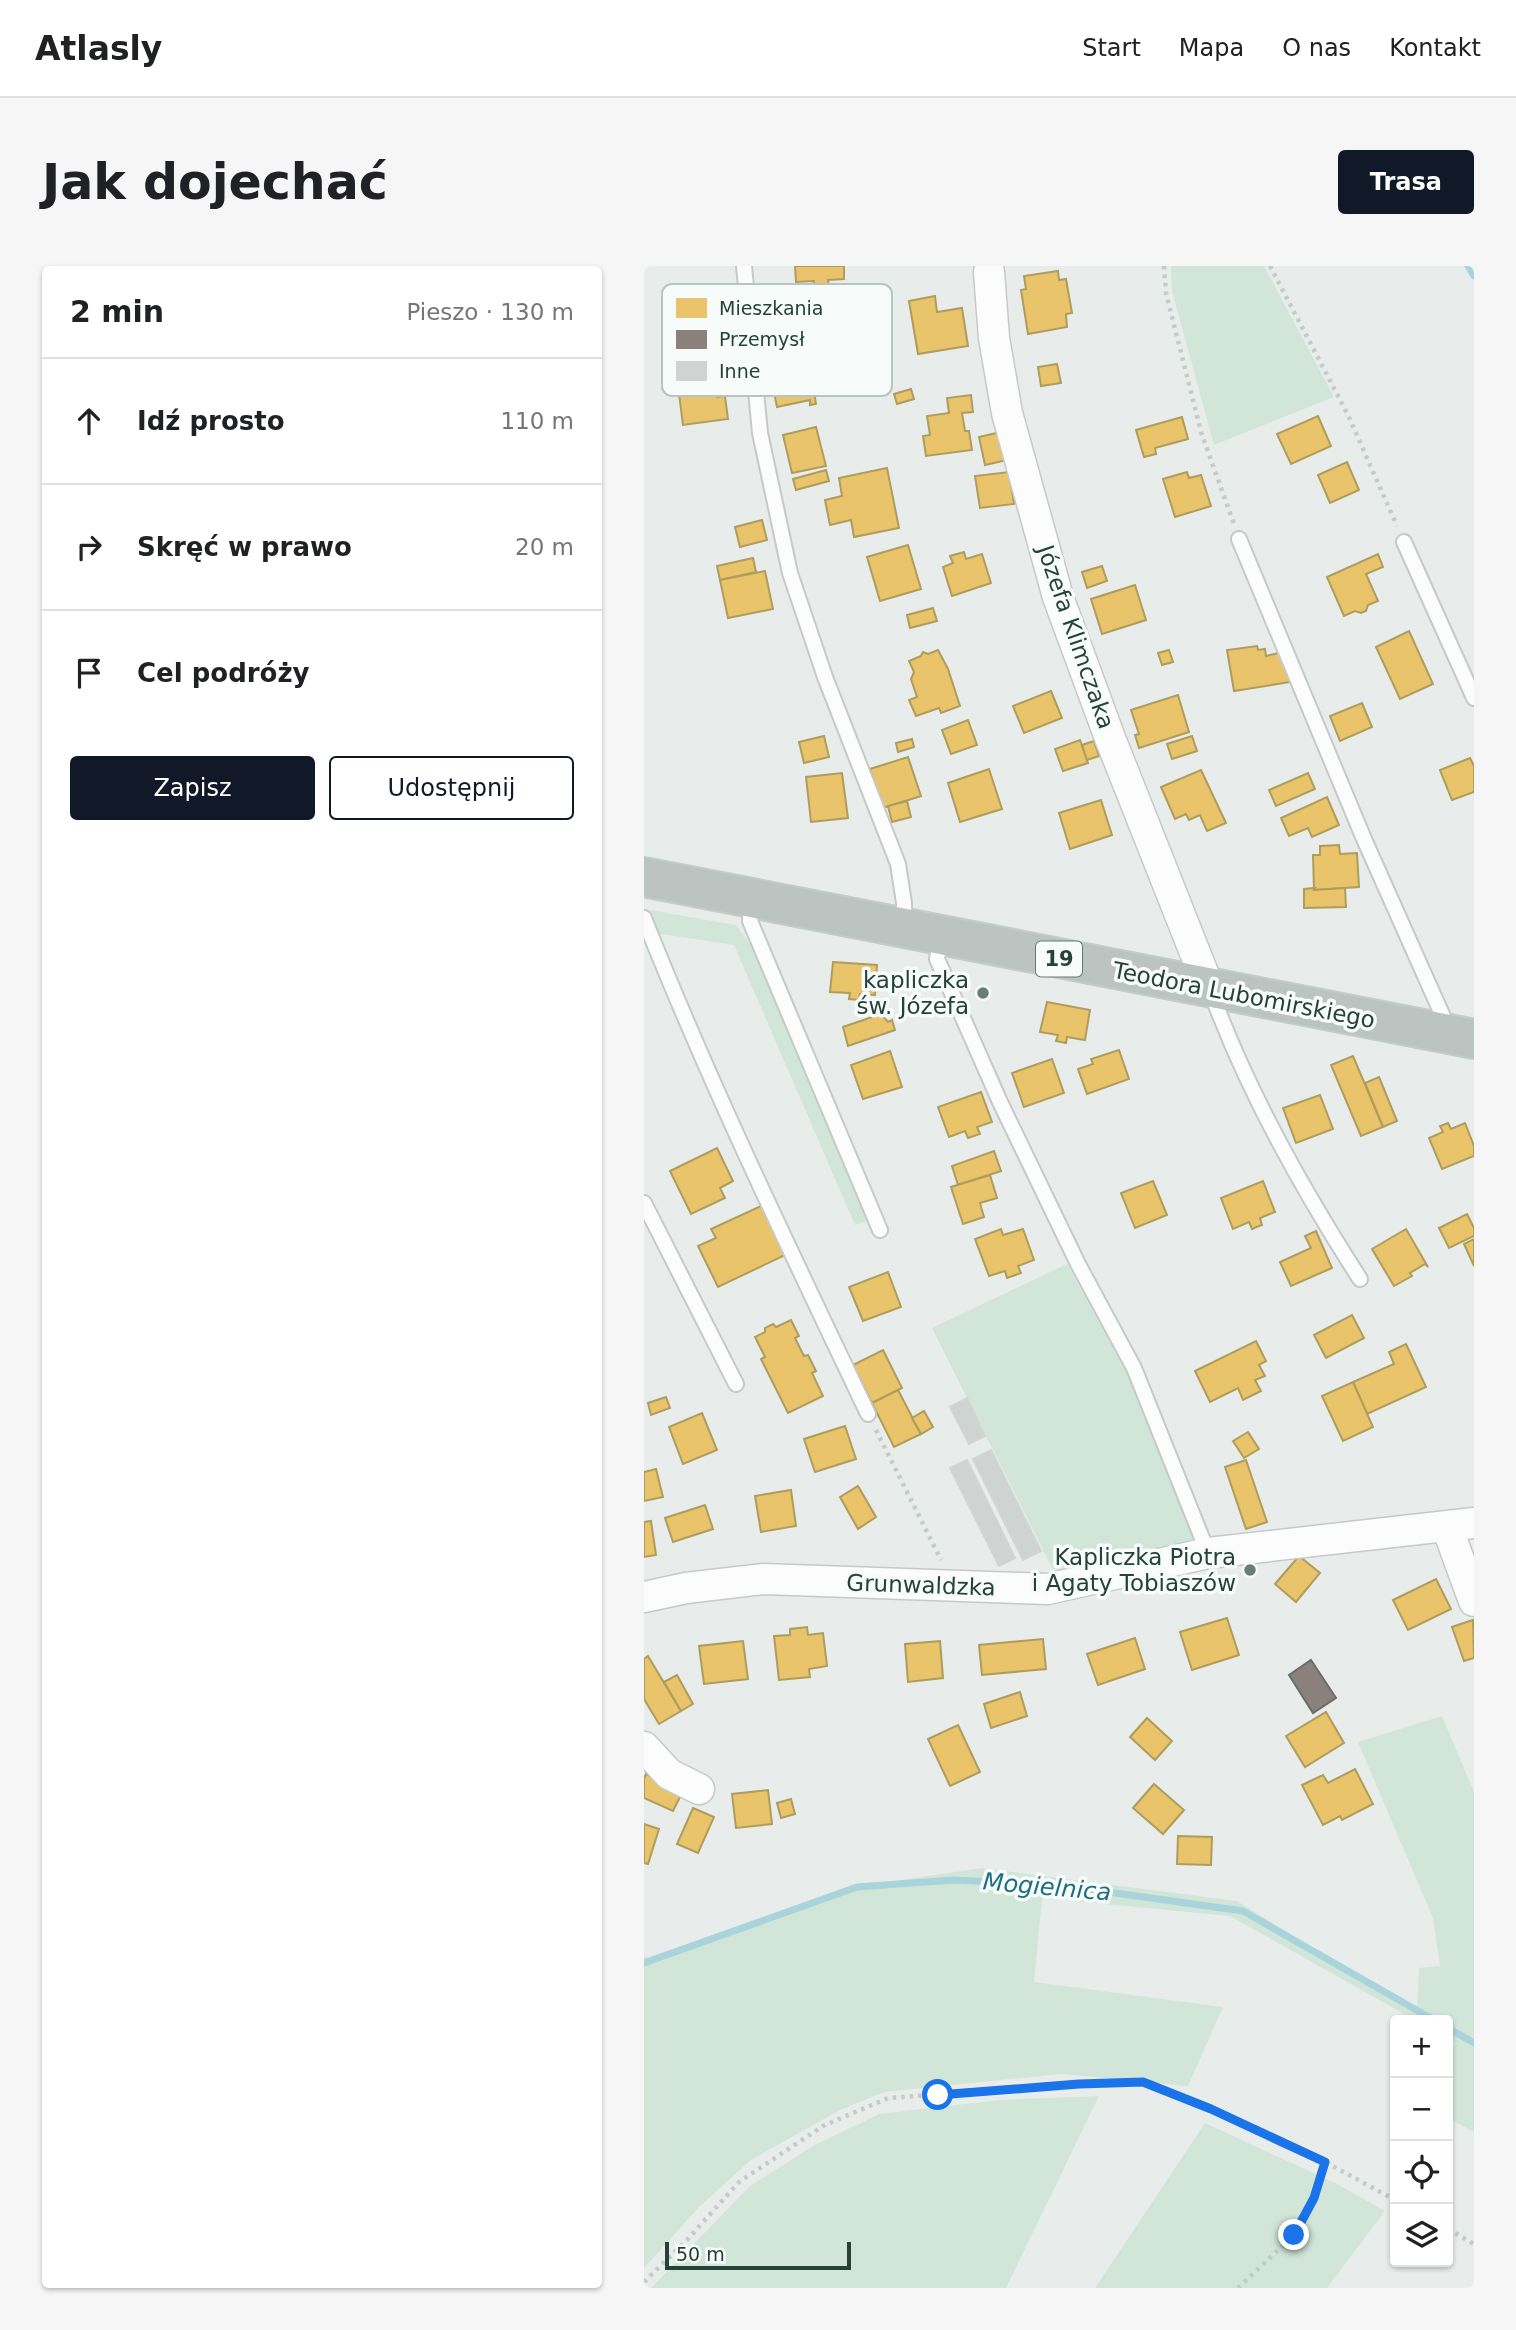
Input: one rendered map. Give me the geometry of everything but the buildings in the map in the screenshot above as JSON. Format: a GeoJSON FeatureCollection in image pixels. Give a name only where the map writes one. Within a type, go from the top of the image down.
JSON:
{"type":"FeatureCollection","features":[{"type":"Feature","properties":{"kind":"highway","name":"Teodora Lubomirskiego"},"geometry":{"type":"LineString","coordinates":[[644,877],[1463,1037]]}},
{"type":"Feature","properties":{"kind":"street","name":"Józefa Klimczaka"},"geometry":{"type":"LineString","coordinates":[[989,272],[994,338],[1007,412],[1058,597],[1110,738],[1209,988]]}},
{"type":"Feature","properties":{"kind":"street","name":"Grunwaldzka"},"geometry":{"type":"LineString","coordinates":[[644,1597],[686,1588],[764,1580],[1048,1589],[1208,1553],[1460,1525],[1474,1601]]}},
{"type":"Feature","properties":{"kind":"street"},"geometry":{"type":"LineString","coordinates":[[644,1747],[668,1774],[699,1788]]}},
{"type":"Feature","properties":{"kind":"lane"},"geometry":{"type":"LineString","coordinates":[[744,266],[746,284]]}},
{"type":"Feature","properties":{"kind":"lane"},"geometry":{"type":"LineString","coordinates":[[756,396],[760,433],[790,573],[825,677],[898,864],[904,903],[937,959],[1000,1102],[1078,1264],[1134,1368],[1208,1553]]}},
{"type":"Feature","properties":{"kind":"lane"},"geometry":{"type":"LineString","coordinates":[[1239,539],[1364,839],[1463,1037]]}},
{"type":"Feature","properties":{"kind":"lane"},"geometry":{"type":"LineString","coordinates":[[1404,542],[1474,698]]}},
{"type":"Feature","properties":{"kind":"lane"},"geometry":{"type":"LineString","coordinates":[[751,899],[750,921],[880,1230]]}},
{"type":"Feature","properties":{"kind":"lane"},"geometry":{"type":"LineString","coordinates":[[644,918],[672,990],[744,1153],[868,1414]]}},
{"type":"Feature","properties":{"kind":"lane"},"geometry":{"type":"LineString","coordinates":[[1209,988],[1250,1084],[1314,1207],[1360,1279]]}},
{"type":"Feature","properties":{"kind":"lane"},"geometry":{"type":"LineString","coordinates":[[644,1203],[736,1384]]}},
{"type":"Feature","properties":{"kind":"path"},"geometry":{"type":"LineString","coordinates":[[1164,266],[1166,293],[1201,432],[1239,539]]}},
{"type":"Feature","properties":{"kind":"path"},"geometry":{"type":"LineString","coordinates":[[1270,266],[1348,415],[1404,542]]}},
{"type":"Feature","properties":{"kind":"path"},"geometry":{"type":"LineString","coordinates":[[868,1414],[953,1586]]}},
{"type":"Feature","properties":{"kind":"path"},"geometry":{"type":"LineString","coordinates":[[644,2282],[687,2240],[739,2182],[824,2126],[888,2098],[1143,2082],[1211,2109],[1325,2162],[1390,2197]]}},
{"type":"Feature","properties":{"kind":"path"},"geometry":{"type":"LineString","coordinates":[[1238,2288],[1294,2235],[1314,2198],[1325,2162]]}},
{"type":"Feature","properties":{"kind":"path"},"geometry":{"type":"LineString","coordinates":[[1453,2232],[1474,2244]]}},
{"type":"Feature","properties":{"kind":"green space"},"geometry":{"type":"Polygon","coordinates":[[[1171,266],[1264,266],[1334,397],[1214,445],[1172,291],[1171,266]]]}},
{"type":"Feature","properties":{"kind":"green space"},"geometry":{"type":"Polygon","coordinates":[[[650,910],[736,925],[754,950],[869,1220],[855,1225],[734,945],[655,933],[648,923],[650,910]]]}},
{"type":"Feature","properties":{"kind":"green space"},"geometry":{"type":"Polygon","coordinates":[[[1067,1264],[1130,1379],[1198,1542],[1055,1574],[932,1328],[1067,1264]]]}},
{"type":"Feature","properties":{"kind":"green space"},"geometry":{"type":"Polygon","coordinates":[[[1442,1716],[1474,1792],[1474,2132],[1453,2121],[1453,2015],[1406,2015],[1230,1916],[1042,1898],[1034,1982],[1223,2007],[1188,2086],[1061,2074],[884,2092],[840,2110],[751,2160],[699,2207],[644,2268],[644,1956],[653,1958],[848,1888],[982,1868],[1237,1901],[1417,2012],[1419,1968],[1440,1966],[1433,1918],[1358,1742],[1442,1716]]]}},
{"type":"Feature","properties":{"kind":"green space"},"geometry":{"type":"Polygon","coordinates":[[[1099,2096],[1006,2288],[651,2288],[750,2186],[813,2146],[879,2114],[999,2100],[1099,2096]]]}},
{"type":"Feature","properties":{"kind":"green space"},"geometry":{"type":"Polygon","coordinates":[[[1205,2123],[1337,2184],[1385,2211],[1327,2288],[1095,2288],[1205,2123]]]}},
{"type":"Feature","properties":{"kind":"waterway"},"geometry":{"type":"LineString","coordinates":[[1468,266],[1474,276]]}},
{"type":"Feature","properties":{"kind":"waterway","name":"Mogielnica"},"geometry":{"type":"LineString","coordinates":[[644,1963],[857,1887],[954,1880],[1058,1885],[1243,1911],[1425,2015]]}},
{"type":"Feature","properties":{"kind":"waterway","name":"Mogielnica"},"geometry":{"type":"LineString","coordinates":[[1453,2031],[1474,2043]]}},
{"type":"Feature","properties":{"kind":"place","name":"kapliczka św. Józefa"},"geometry":{"type":"Point","coordinates":[983,993]}},
{"type":"Feature","properties":{"kind":"place","name":"Kapliczka Piotra i Agaty Tobiaszów"},"geometry":{"type":"Point","coordinates":[1250,1570]}},
{"type":"Feature","properties":{"kind":"route"},"geometry":{"type":"LineString","coordinates":[[938,2095],[1143,2082],[1211,2109],[1325,2162],[1314,2198],[1294,2235]]}}]}
